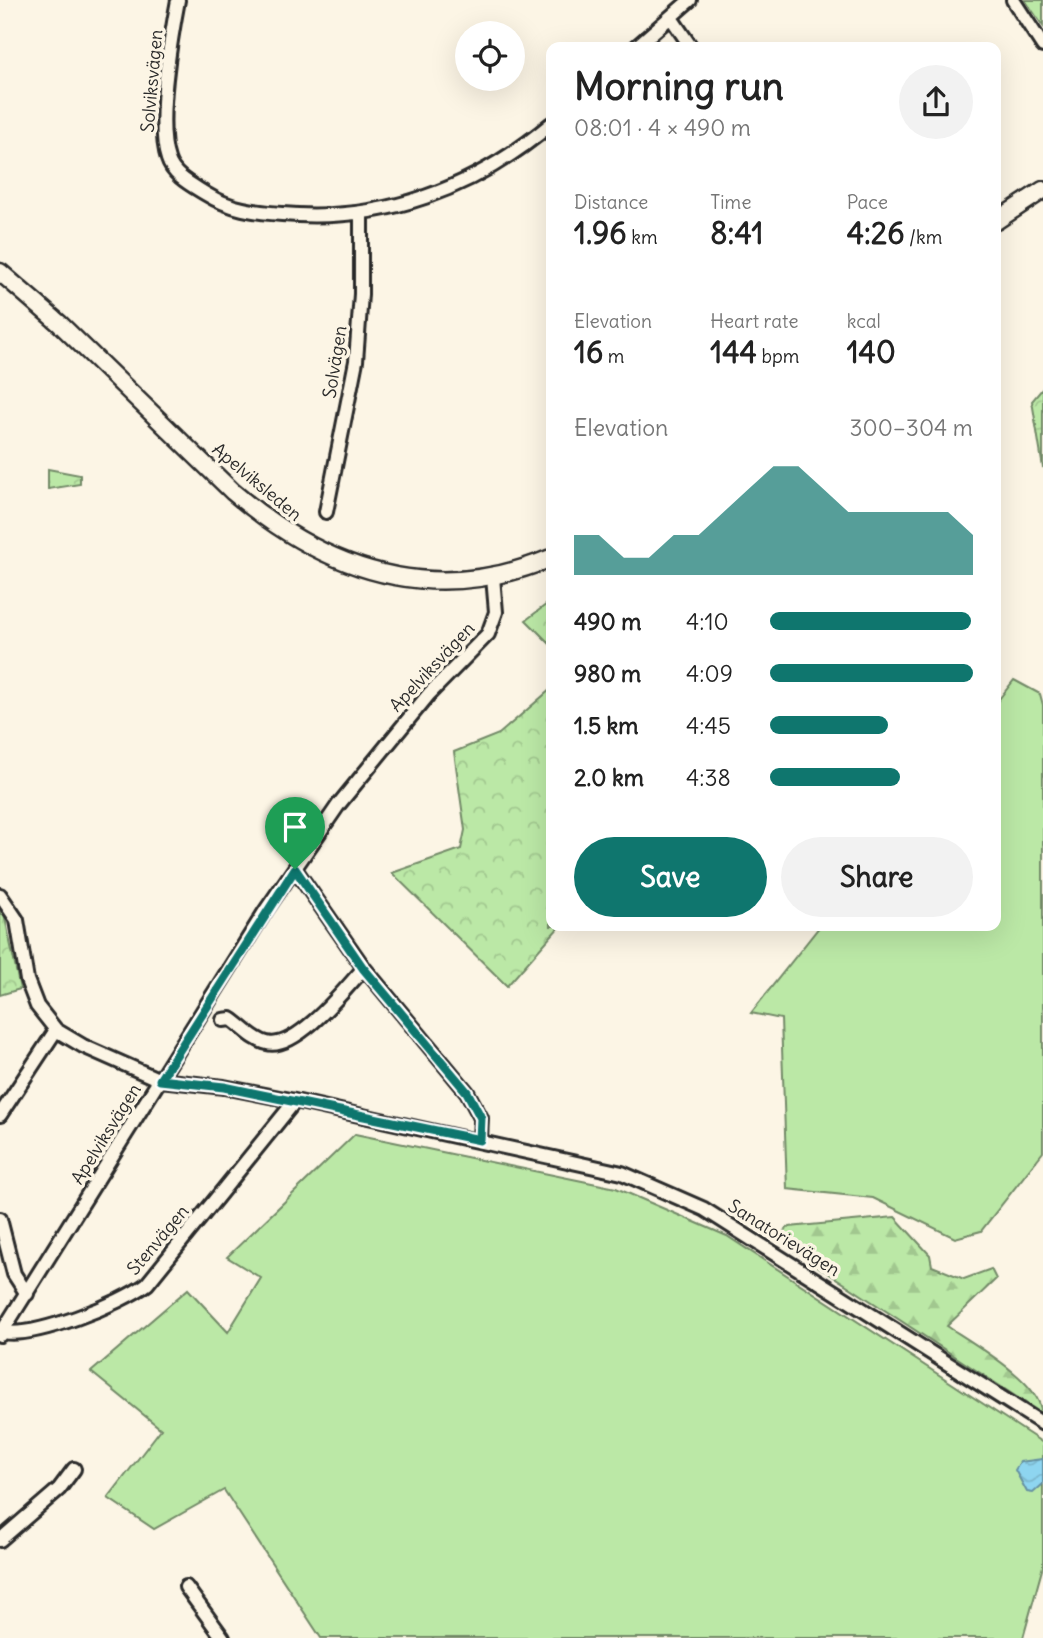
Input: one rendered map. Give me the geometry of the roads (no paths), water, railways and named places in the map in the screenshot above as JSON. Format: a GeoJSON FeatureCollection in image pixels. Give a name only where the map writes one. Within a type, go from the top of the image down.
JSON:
{"type":"FeatureCollection","features":[{"type":"Feature","properties":{"kind":"street","name":"Solviksvägen"},"geometry":{"type":"LineString","coordinates":[[178,0],[164,127],[167,158],[175,172],[214,198],[245,210],[319,217],[360,215],[429,197],[504,160],[546,128]]}},
{"type":"Feature","properties":{"kind":"street"},"geometry":{"type":"LineString","coordinates":[[642,42],[690,0]]}},
{"type":"Feature","properties":{"kind":"street"},"geometry":{"type":"LineString","coordinates":[[1013,0],[1043,46]]}},
{"type":"Feature","properties":{"kind":"street"},"geometry":{"type":"LineString","coordinates":[[671,19],[687,42]]}},
{"type":"Feature","properties":{"kind":"street"},"geometry":{"type":"LineString","coordinates":[[1001,217],[1043,190]]}},
{"type":"Feature","properties":{"kind":"street","name":"Solvägen"},"geometry":{"type":"LineString","coordinates":[[326,512],[356,361],[361,294],[360,215]]}},
{"type":"Feature","properties":{"kind":"street","name":"Apelviksleden"},"geometry":{"type":"LineString","coordinates":[[0,272],[60,324],[233,492],[297,540],[339,561],[400,578],[441,581],[492,577],[546,560]]}},
{"type":"Feature","properties":{"kind":"street","name":"Apelviksvägen"},"geometry":{"type":"LineString","coordinates":[[1,1333],[295,869],[387,742],[488,634],[496,612],[492,577]]}},
{"type":"Feature","properties":{"kind":"street"},"geometry":{"type":"LineString","coordinates":[[295,869],[363,968],[467,1092],[481,1118],[480,1140]]}},
{"type":"Feature","properties":{"kind":"street"},"geometry":{"type":"LineString","coordinates":[[0,895],[17,920],[31,993],[41,1013],[56,1030],[0,1115]]}},
{"type":"Feature","properties":{"kind":"street"},"geometry":{"type":"LineString","coordinates":[[223,1020],[231,1019],[263,1042],[278,1042],[319,1019],[363,968]]}},
{"type":"Feature","properties":{"kind":"street","name":"Sanatorievägen"},"geometry":{"type":"LineString","coordinates":[[56,1030],[83,1046],[160,1080],[224,1087],[597,1166],[685,1198],[778,1254],[1043,1424]]}},
{"type":"Feature","properties":{"kind":"street","name":"Stenvägen"},"geometry":{"type":"LineString","coordinates":[[1,1333],[34,1330],[121,1299],[147,1284],[295,1101]]}},
{"type":"Feature","properties":{"kind":"street"},"geometry":{"type":"LineString","coordinates":[[0,1219],[14,1274],[27,1294]]}},
{"type":"Feature","properties":{"kind":"street"},"geometry":{"type":"LineString","coordinates":[[0,1540],[60,1489],[74,1469]]}},
{"type":"Feature","properties":{"kind":"street"},"geometry":{"type":"LineString","coordinates":[[186,1587],[223,1638]]}},
{"type":"Feature","properties":{"kind":"water"},"geometry":{"type":"Polygon","coordinates":[[[1043,1459],[1043,1484],[1033,1493],[1027,1492],[1015,1470],[1020,1462],[1043,1459]]]}}]}
